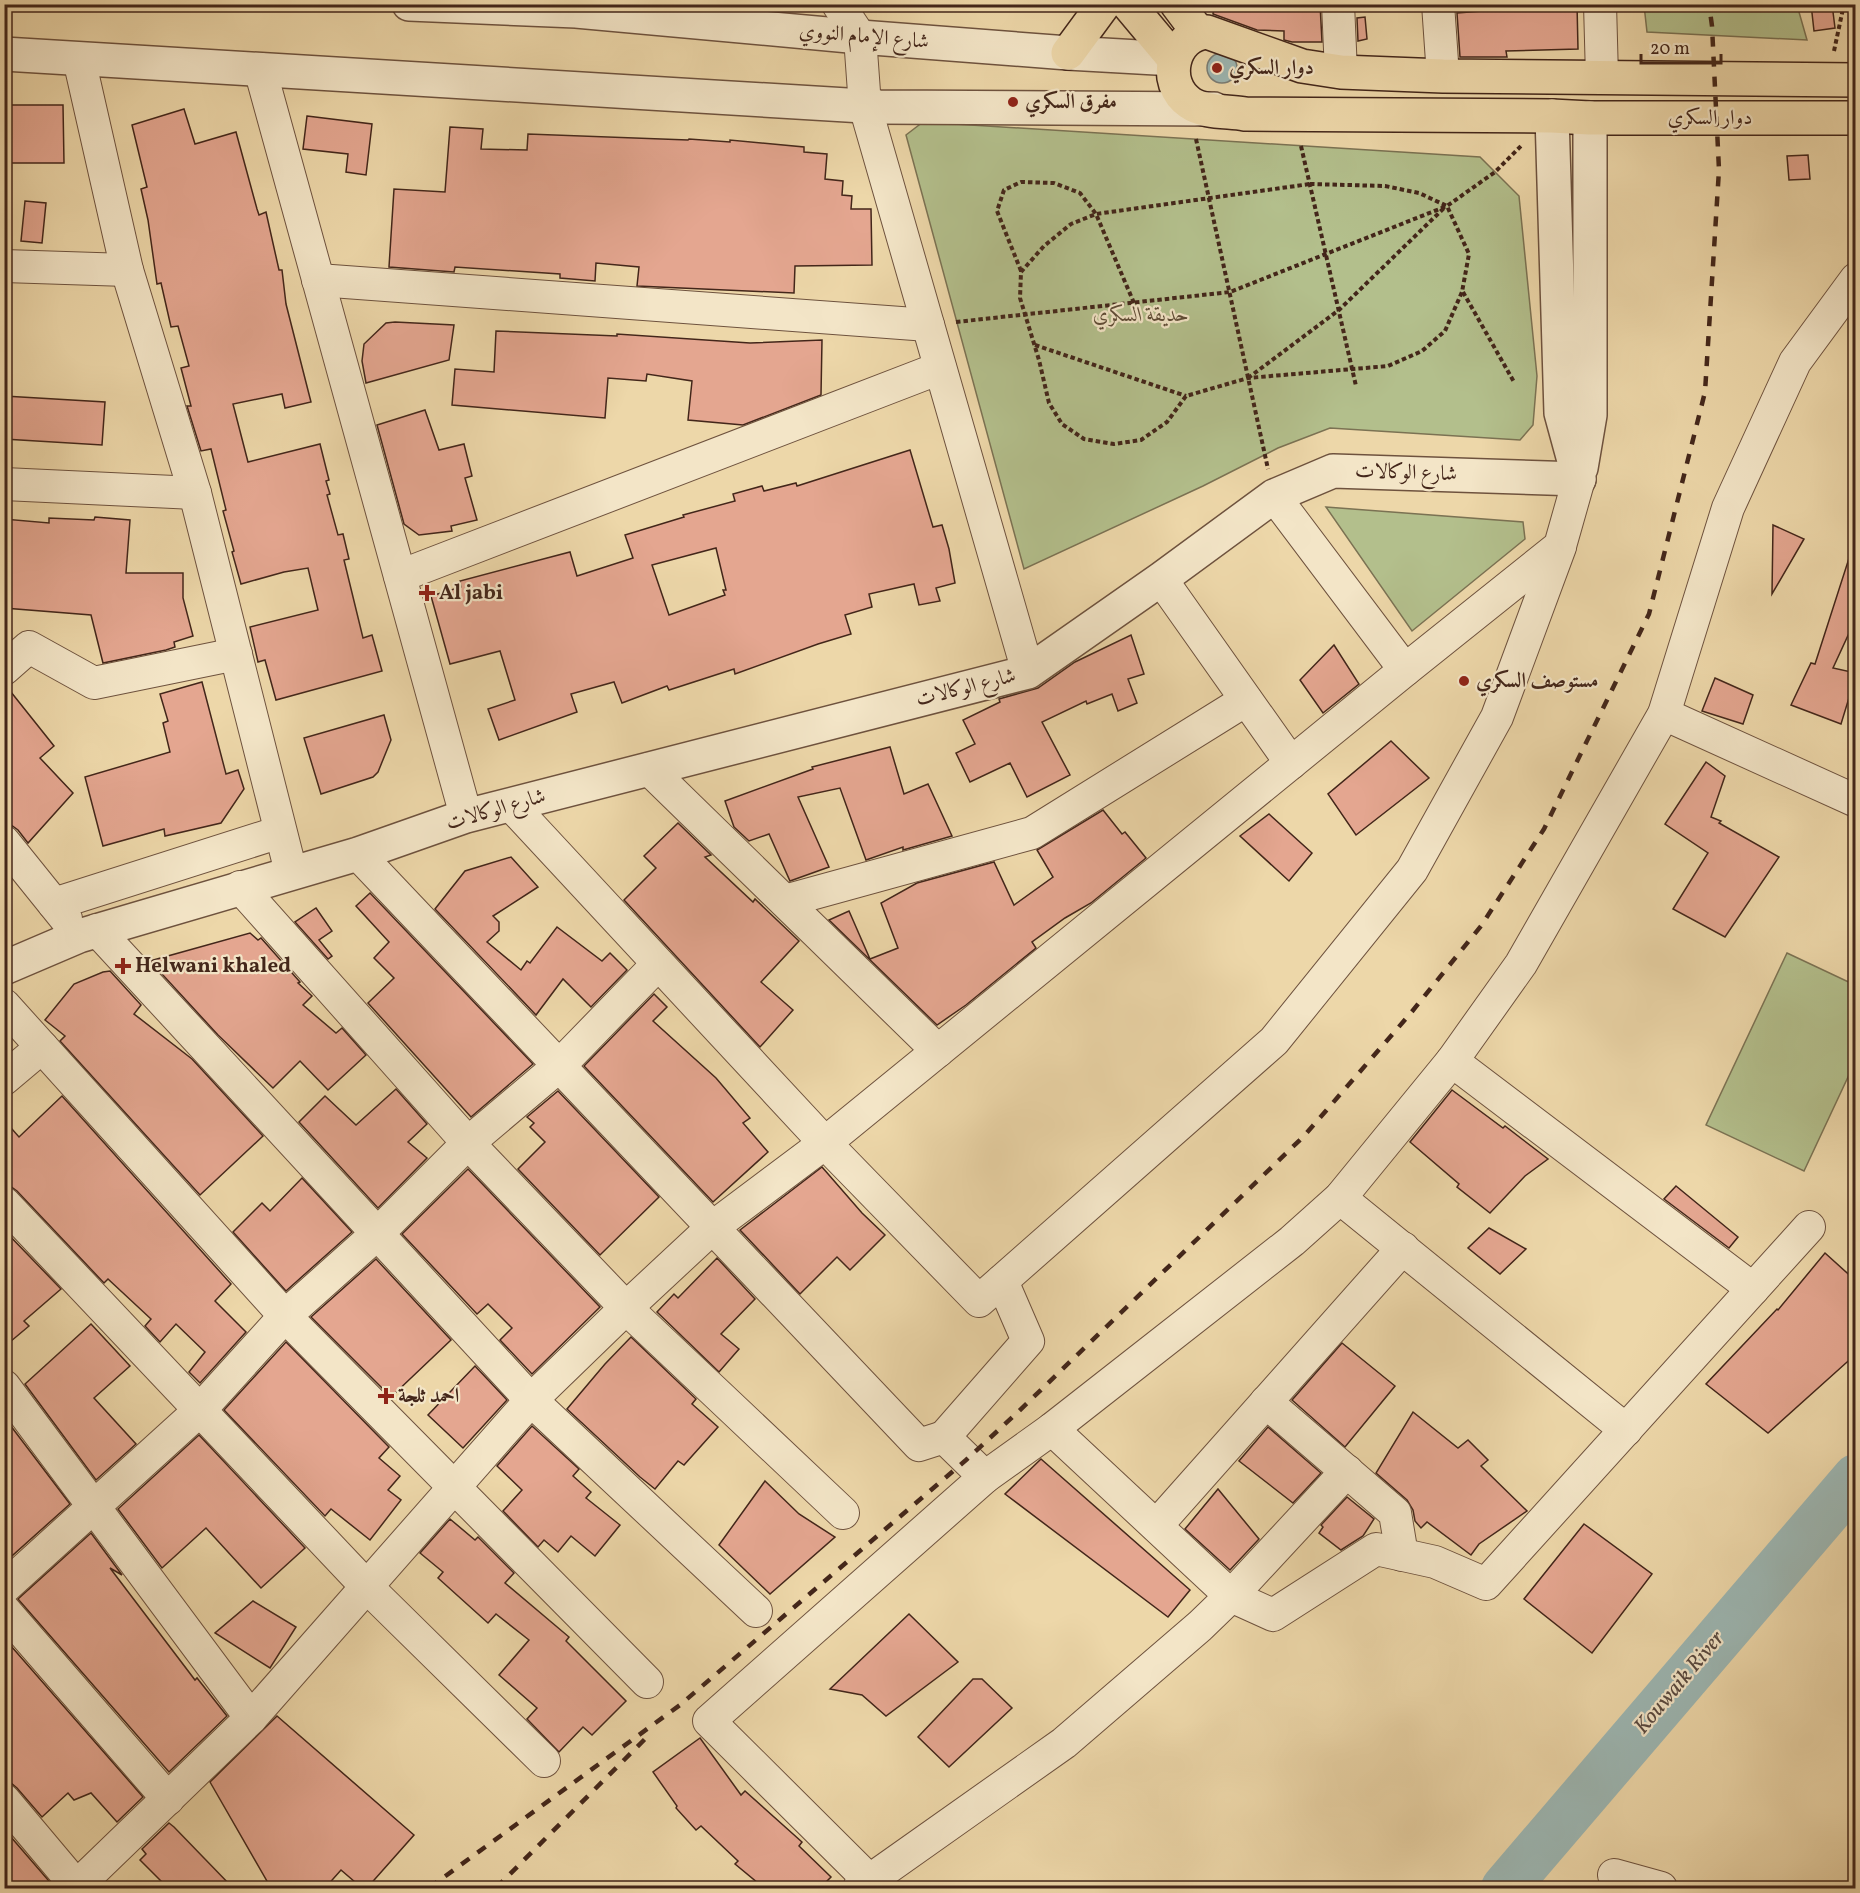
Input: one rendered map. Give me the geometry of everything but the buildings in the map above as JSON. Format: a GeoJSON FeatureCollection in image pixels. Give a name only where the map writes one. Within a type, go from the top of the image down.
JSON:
{"type":"FeatureCollection","features":[{"type":"Feature","properties":{"kind":"main road"},"geometry":{"type":"LineString","coordinates":[[1068,53],[1104,4]]}},
{"type":"Feature","properties":{"kind":"main road"},"geometry":{"type":"LineString","coordinates":[[1128,4],[1174,59],[1188,39],[1198,32],[1207,32],[1302,66],[1341,72],[1443,76],[1842,80]]}},
{"type":"Feature","properties":{"kind":"main road"},"geometry":{"type":"LineString","coordinates":[[1177,4],[1198,32]]}},
{"type":"Feature","properties":{"kind":"main road","name":"دوار السكري"},"geometry":{"type":"LineString","coordinates":[[1174,59],[1175,84],[1181,95],[1190,103],[1202,109],[1245,114],[1856,118]]}},
{"type":"Feature","properties":{"kind":"street","name":"شارع الإمام النووي"},"geometry":{"type":"LineString","coordinates":[[410,4],[554,7],[860,37],[1174,59]]}},
{"type":"Feature","properties":{"kind":"street"},"geometry":{"type":"LineString","coordinates":[[838,4],[860,37],[865,106],[1028,672]]}},
{"type":"Feature","properties":{"kind":"street"},"geometry":{"type":"LineString","coordinates":[[1338,4],[1341,72]]}},
{"type":"Feature","properties":{"kind":"street"},"geometry":{"type":"LineString","coordinates":[[1438,4],[1443,76]]}},
{"type":"Feature","properties":{"kind":"street"},"geometry":{"type":"LineString","coordinates":[[1600,4],[1602,77]]}},
{"type":"Feature","properties":{"kind":"street"},"geometry":{"type":"LineString","coordinates":[[4,54],[865,106],[1202,109]]}},
{"type":"Feature","properties":{"kind":"street"},"geometry":{"type":"LineString","coordinates":[[79,59],[127,270],[195,493],[291,872]]}},
{"type":"Feature","properties":{"kind":"street"},"geometry":{"type":"LineString","coordinates":[[260,69],[466,816]]}},
{"type":"Feature","properties":{"kind":"street"},"geometry":{"type":"LineString","coordinates":[[1552,116],[1561,413],[1579,479]]}},
{"type":"Feature","properties":{"kind":"street"},"geometry":{"type":"LineString","coordinates":[[510,805],[825,1143],[980,1301],[1274,1041],[1412,870],[1497,717],[1560,546],[1579,479],[1590,415],[1590,118]]}},
{"type":"Feature","properties":{"kind":"street"},"geometry":{"type":"LineString","coordinates":[[4,266],[127,270]]}},
{"type":"Feature","properties":{"kind":"street"},"geometry":{"type":"LineString","coordinates":[[1347,1471],[1231,1596],[1200,1626],[1064,1743],[864,1885],[709,1721],[985,1477],[1052,1429],[1292,1241],[1340,1198],[1452,1061],[1521,964],[1664,714],[1728,508],[1795,362],[1856,279]]}},
{"type":"Feature","properties":{"kind":"street"},"geometry":{"type":"LineString","coordinates":[[318,280],[928,325]]}},
{"type":"Feature","properties":{"kind":"street"},"geometry":{"type":"LineString","coordinates":[[400,576],[940,368]]}},
{"type":"Feature","properties":{"kind":"street","name":"شارع الوكالات"},"geometry":{"type":"LineString","coordinates":[[4,968],[88,933],[358,854],[466,816],[1028,672],[1274,496],[1333,471],[1579,479]]}},
{"type":"Feature","properties":{"kind":"street"},"geometry":{"type":"LineString","coordinates":[[4,483],[195,493]]}},
{"type":"Feature","properties":{"kind":"street"},"geometry":{"type":"LineString","coordinates":[[1274,496],[1405,670]]}},
{"type":"Feature","properties":{"kind":"street"},"geometry":{"type":"LineString","coordinates":[[4,1800],[76,1888],[251,1718],[531,1401],[713,1227],[825,1143],[1560,546]]}},
{"type":"Feature","properties":{"kind":"street"},"geometry":{"type":"LineString","coordinates":[[1161,579],[1291,763]]}},
{"type":"Feature","properties":{"kind":"street"},"geometry":{"type":"LineString","coordinates":[[4,669],[29,647],[94,683],[236,654]]}},
{"type":"Feature","properties":{"kind":"street"},"geometry":{"type":"LineString","coordinates":[[785,901],[1032,833],[1246,700]]}},
{"type":"Feature","properties":{"kind":"street"},"geometry":{"type":"LineString","coordinates":[[1664,714],[1856,801]]}},
{"type":"Feature","properties":{"kind":"street"},"geometry":{"type":"LineString","coordinates":[[649,769],[938,1051]]}},
{"type":"Feature","properties":{"kind":"street"},"geometry":{"type":"LineString","coordinates":[[54,904],[280,832]]}},
{"type":"Feature","properties":{"kind":"street"},"geometry":{"type":"LineString","coordinates":[[4,842],[54,904],[88,933],[378,1233],[531,1401],[756,1611]]}},
{"type":"Feature","properties":{"kind":"street"},"geometry":{"type":"LineString","coordinates":[[358,854],[919,1444],[944,1437],[1028,1341],[1002,1281]]}},
{"type":"Feature","properties":{"kind":"street"},"geometry":{"type":"LineString","coordinates":[[240,887],[468,1143],[626,1308],[843,1513]]}},
{"type":"Feature","properties":{"kind":"street"},"geometry":{"type":"LineString","coordinates":[[4,1588],[199,1411],[285,1316],[378,1233],[468,1143],[560,1066],[658,964]]}},
{"type":"Feature","properties":{"kind":"street"},"geometry":{"type":"LineString","coordinates":[[4,1005],[285,1316],[647,1682]]}},
{"type":"Feature","properties":{"kind":"street"},"geometry":{"type":"LineString","coordinates":[[4,1079],[42,1047]]}},
{"type":"Feature","properties":{"kind":"street"},"geometry":{"type":"LineString","coordinates":[[1452,1061],[1753,1289]]}},
{"type":"Feature","properties":{"kind":"street"},"geometry":{"type":"LineString","coordinates":[[1340,1198],[1626,1430]]}},
{"type":"Feature","properties":{"kind":"street"},"geometry":{"type":"LineString","coordinates":[[4,1203],[368,1588],[544,1761]]}},
{"type":"Feature","properties":{"kind":"street"},"geometry":{"type":"LineString","coordinates":[[1052,1429],[1231,1596],[1273,1615],[1376,1549],[1435,1562],[1486,1584],[1809,1227]]}},
{"type":"Feature","properties":{"kind":"street"},"geometry":{"type":"LineString","coordinates":[[1157,1525],[1402,1248]]}},
{"type":"Feature","properties":{"kind":"street"},"geometry":{"type":"LineString","coordinates":[[4,1386],[251,1718]]}},
{"type":"Feature","properties":{"kind":"street"},"geometry":{"type":"LineString","coordinates":[[1266,1402],[1395,1513],[1402,1555]]}},
{"type":"Feature","properties":{"kind":"street"},"geometry":{"type":"LineString","coordinates":[[944,1437],[985,1477]]}},
{"type":"Feature","properties":{"kind":"street"},"geometry":{"type":"LineString","coordinates":[[4,1610],[168,1798]]}},
{"type":"Feature","properties":{"kind":"street"},"geometry":{"type":"LineString","coordinates":[[1614,1875],[1661,1888]]}},
{"type":"Feature","properties":{"kind":"path"},"geometry":{"type":"LineString","coordinates":[[1842,80],[1844,4]]}},
{"type":"Feature","properties":{"kind":"path"},"geometry":{"type":"LineString","coordinates":[[1202,109],[1209,198],[1274,496]]}},
{"type":"Feature","properties":{"kind":"path"},"geometry":{"type":"LineString","coordinates":[[1248,378],[1339,310],[1447,206],[1495,172],[1552,116]]}},
{"type":"Feature","properties":{"kind":"path"},"geometry":{"type":"LineString","coordinates":[[1301,146],[1356,386]]}},
{"type":"Feature","properties":{"kind":"path"},"geometry":{"type":"LineString","coordinates":[[1134,303],[1096,214],[1080,193],[1054,183],[1021,182],[1004,190],[997,211],[1021,272],[1020,298],[1035,345],[1049,403],[1062,424],[1084,439],[1114,444],[1141,440],[1167,422],[1186,396]]}},
{"type":"Feature","properties":{"kind":"path"},"geometry":{"type":"LineString","coordinates":[[1021,272],[1044,246],[1071,224],[1096,214],[1310,184],[1385,186],[1419,193],[1447,206],[1469,254],[1462,292],[1445,331],[1422,351],[1388,366],[1248,378],[1186,396],[1035,345]]}},
{"type":"Feature","properties":{"kind":"path"},"geometry":{"type":"LineString","coordinates":[[928,325],[1230,292],[1447,206]]}},
{"type":"Feature","properties":{"kind":"path"},"geometry":{"type":"LineString","coordinates":[[1462,292],[1514,382]]}},
{"type":"Feature","properties":{"kind":"green space"},"geometry":{"type":"Polygon","coordinates":[[[1644,5],[1797,5],[1807,40],[1647,32],[1644,5]]]}},
{"type":"Feature","properties":{"kind":"green space","name":"حديقة السكري"},"geometry":{"type":"Polygon","coordinates":[[[923,122],[1480,157],[1519,196],[1537,376],[1533,425],[1520,440],[1330,428],[1278,448],[1203,486],[1024,569],[906,135],[923,122]]]}},
{"type":"Feature","properties":{"kind":"green space"},"geometry":{"type":"Polygon","coordinates":[[[1326,507],[1523,522],[1525,539],[1412,631],[1326,507]]]}},
{"type":"Feature","properties":{"kind":"green space"},"geometry":{"type":"Polygon","coordinates":[[[1787,953],[1855,985],[1855,1062],[1804,1171],[1706,1125],[1787,953]]]}},
{"type":"Feature","properties":{"kind":"water"},"geometry":{"type":"Polygon","coordinates":[[[1222,53],[1233,57],[1237,68],[1233,79],[1222,83],[1211,79],[1207,68],[1211,57],[1222,53]]]}},
{"type":"Feature","properties":{"kind":"waterway","name":"Kouwaik River"},"geometry":{"type":"LineString","coordinates":[[1505,1888],[1856,1478]]}},
{"type":"Feature","properties":{"kind":"railway"},"geometry":{"type":"LineString","coordinates":[[429,1888],[680,1705],[966,1460],[1304,1136],[1410,1014],[1481,926],[1544,829],[1649,614],[1705,392],[1719,170],[1709,4]]}},
{"type":"Feature","properties":{"kind":"railway"},"geometry":{"type":"LineString","coordinates":[[496,1888],[650,1734]]}},
{"type":"Feature","properties":{"kind":"place","name":"دوار السكري"},"geometry":{"type":"Point","coordinates":[1217,68]}},
{"type":"Feature","properties":{"kind":"place","name":"مفرق السكري"},"geometry":{"type":"Point","coordinates":[1013,102]}},
{"type":"Feature","properties":{"kind":"place","name":"Al jabi"},"geometry":{"type":"Point","coordinates":[427,593]}},
{"type":"Feature","properties":{"kind":"place","name":"مستوصف السكري"},"geometry":{"type":"Point","coordinates":[1464,681]}},
{"type":"Feature","properties":{"kind":"place","name":"Helwani khaled"},"geometry":{"type":"Point","coordinates":[123,966]}},
{"type":"Feature","properties":{"kind":"place","name":"احمد ثلجة"},"geometry":{"type":"Point","coordinates":[386,1396]}}]}
